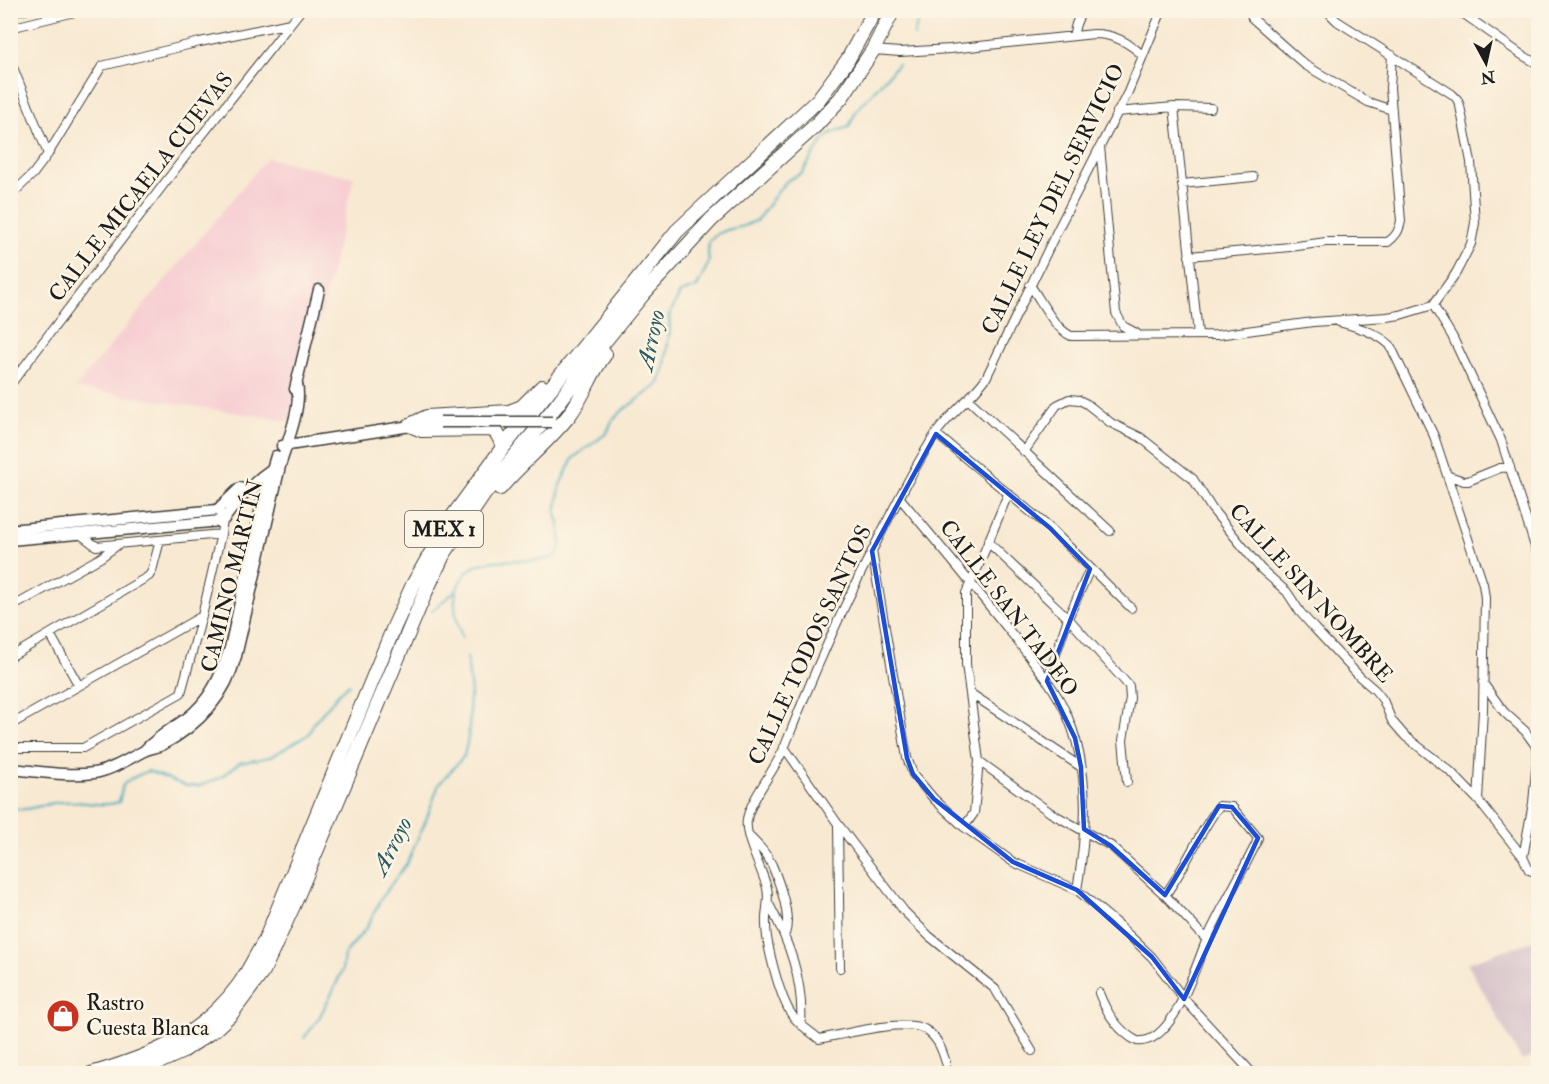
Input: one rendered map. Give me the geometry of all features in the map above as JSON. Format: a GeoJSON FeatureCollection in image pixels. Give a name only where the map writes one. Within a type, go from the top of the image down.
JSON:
{"type":"FeatureCollection","features":[{"type":"Feature","properties":{"kind":"highway","name":"MEX 1"},"geometry":{"type":"LineString","coordinates":[[91,1074],[146,1057],[181,1039],[215,1012],[240,984],[264,941],[413,585],[448,523],[504,446],[677,231],[818,100],[847,61],[875,10]]}},
{"type":"Feature","properties":{"kind":"highway","name":"MEX 1"},"geometry":{"type":"LineString","coordinates":[[132,1074],[181,1052],[215,1029],[238,1006],[263,971],[293,906],[407,632],[443,555],[484,494],[643,294],[711,220],[816,125],[841,98],[873,50],[893,10]]}},
{"type":"Feature","properties":{"kind":"highway"},"geometry":{"type":"LineString","coordinates":[[459,530],[474,519],[508,479],[551,438],[557,423],[579,401],[598,362],[631,320],[643,294]]}},
{"type":"Feature","properties":{"kind":"highway"},"geometry":{"type":"LineString","coordinates":[[410,425],[427,417],[508,412],[522,407],[542,387],[555,382]]}},
{"type":"Feature","properties":{"kind":"highway"},"geometry":{"type":"LineString","coordinates":[[410,425],[422,430],[491,429],[496,432],[504,446]]}},
{"type":"Feature","properties":{"kind":"street"},"geometry":{"type":"LineString","coordinates":[[12,10],[26,10]]}},
{"type":"Feature","properties":{"kind":"street"},"geometry":{"type":"LineString","coordinates":[[10,28],[83,10]]}},
{"type":"Feature","properties":{"kind":"street","name":"CALLE MICAELA CUEVAS"},"geometry":{"type":"LineString","coordinates":[[10,386],[301,10]]}},
{"type":"Feature","properties":{"kind":"street"},"geometry":{"type":"LineString","coordinates":[[1073,36],[1082,10]]}},
{"type":"Feature","properties":{"kind":"street","name":"CALLE LEY DEL SERVICIO"},"geometry":{"type":"LineString","coordinates":[[969,400],[986,378],[1030,285],[1128,92],[1162,10]]}},
{"type":"Feature","properties":{"kind":"street"},"geometry":{"type":"LineString","coordinates":[[1250,10],[1252,18],[1305,65],[1368,102],[1392,110]]}},
{"type":"Feature","properties":{"kind":"street"},"geometry":{"type":"LineString","coordinates":[[1030,285],[1054,320],[1065,333],[1071,336],[1217,335],[1274,326],[1400,315],[1433,305],[1456,273],[1471,244],[1474,223],[1471,162],[1457,99],[1337,21],[1331,15],[1330,10]]}},
{"type":"Feature","properties":{"kind":"street"},"geometry":{"type":"LineString","coordinates":[[1458,10],[1522,55],[1539,64]]}},
{"type":"Feature","properties":{"kind":"street"},"geometry":{"type":"LineString","coordinates":[[10,196],[33,174],[48,154],[102,66],[290,23]]}},
{"type":"Feature","properties":{"kind":"street"},"geometry":{"type":"LineString","coordinates":[[873,50],[900,52],[950,49],[1094,34],[1113,36],[1134,47],[1143,56]]}},
{"type":"Feature","properties":{"kind":"street"},"geometry":{"type":"LineString","coordinates":[[1189,256],[1326,242],[1388,242],[1395,237],[1401,221],[1392,110],[1390,73],[1392,55]]}},
{"type":"Feature","properties":{"kind":"street"},"geometry":{"type":"LineString","coordinates":[[10,60],[48,154]]}},
{"type":"Feature","properties":{"kind":"street"},"geometry":{"type":"LineString","coordinates":[[1174,107],[1198,334]]}},
{"type":"Feature","properties":{"kind":"street"},"geometry":{"type":"LineString","coordinates":[[1117,112],[1174,107],[1211,108]]}},
{"type":"Feature","properties":{"kind":"street"},"geometry":{"type":"LineString","coordinates":[[1100,147],[1116,313],[1123,326],[1138,334]]}},
{"type":"Feature","properties":{"kind":"street"},"geometry":{"type":"LineString","coordinates":[[1182,184],[1253,177]]}},
{"type":"Feature","properties":{"kind":"street","name":"CAMINO MARTÍN"},"geometry":{"type":"LineString","coordinates":[[10,769],[94,773],[145,750],[160,746],[201,718],[226,684],[236,656],[277,463],[299,394],[297,384],[319,290]]}},
{"type":"Feature","properties":{"kind":"street"},"geometry":{"type":"LineString","coordinates":[[1433,305],[1459,350],[1501,440],[1539,556]]}},
{"type":"Feature","properties":{"kind":"street"},"geometry":{"type":"LineString","coordinates":[[1336,321],[1363,329],[1382,338],[1390,345],[1434,436],[1483,584],[1485,598],[1478,800]]}},
{"type":"Feature","properties":{"kind":"street","name":"CALLE SIN NOMBRE"},"geometry":{"type":"LineString","coordinates":[[1024,452],[1057,405],[1069,399],[1079,400],[1111,423],[1140,437],[1193,479],[1212,509],[1261,569],[1287,592],[1315,629],[1375,690],[1383,700],[1392,721],[1405,736],[1444,767],[1478,800],[1523,857],[1526,867],[1539,873]]}},
{"type":"Feature","properties":{"kind":"street"},"geometry":{"type":"LineString","coordinates":[[969,400],[1110,531]]}},
{"type":"Feature","properties":{"kind":"street","name":"CALLE TODOS SANTOS"},"geometry":{"type":"LineString","coordinates":[[749,836],[747,819],[751,806],[777,764],[802,699],[855,582],[936,434],[969,400]]}},
{"type":"Feature","properties":{"kind":"street"},"geometry":{"type":"LineString","coordinates":[[284,445],[440,422],[557,423]]}},
{"type":"Feature","properties":{"kind":"street"},"geometry":{"type":"LineString","coordinates":[[936,434],[1050,528],[1131,608]]}},
{"type":"Feature","properties":{"kind":"street"},"geometry":{"type":"LineString","coordinates":[[10,748],[83,748],[177,696],[183,688],[202,616],[221,534],[221,515],[254,473],[277,463]]}},
{"type":"Feature","properties":{"kind":"street"},"geometry":{"type":"LineString","coordinates":[[1449,476],[1468,481],[1500,468],[1510,467]]}},
{"type":"Feature","properties":{"kind":"street"},"geometry":{"type":"LineString","coordinates":[[964,827],[974,813],[979,762],[966,664],[966,593],[1008,494]]}},
{"type":"Feature","properties":{"kind":"street","name":"CALLE SAN TADEO"},"geometry":{"type":"LineString","coordinates":[[900,498],[970,581],[1047,681],[1068,717],[1081,767],[1085,803],[1077,890]]}},
{"type":"Feature","properties":{"kind":"street"},"geometry":{"type":"LineString","coordinates":[[10,530],[221,515]]}},
{"type":"Feature","properties":{"kind":"street"},"geometry":{"type":"LineString","coordinates":[[10,540],[80,534],[221,515]]}},
{"type":"Feature","properties":{"kind":"street"},"geometry":{"type":"LineString","coordinates":[[80,534],[96,546],[221,534]]}},
{"type":"Feature","properties":{"kind":"street"},"geometry":{"type":"LineString","coordinates":[[10,657],[149,576],[153,571],[160,540]]}},
{"type":"Feature","properties":{"kind":"street"},"geometry":{"type":"LineString","coordinates":[[988,542],[1068,618],[1129,686],[1130,698],[1123,740],[1127,782]]}},
{"type":"Feature","properties":{"kind":"street"},"geometry":{"type":"LineString","coordinates":[[10,608],[100,558],[119,544]]}},
{"type":"Feature","properties":{"kind":"street"},"geometry":{"type":"LineString","coordinates":[[872,551],[907,758],[913,774],[934,799],[964,827],[1013,862],[1077,890],[1116,923],[1152,957],[1184,999],[1253,1074]]}},
{"type":"Feature","properties":{"kind":"street"},"geometry":{"type":"LineString","coordinates":[[1047,681],[1068,618],[1090,569]]}},
{"type":"Feature","properties":{"kind":"street"},"geometry":{"type":"LineString","coordinates":[[10,725],[202,616]]}},
{"type":"Feature","properties":{"kind":"street"},"geometry":{"type":"LineString","coordinates":[[50,634],[79,686]]}},
{"type":"Feature","properties":{"kind":"street"},"geometry":{"type":"LineString","coordinates":[[1483,683],[1504,712],[1525,731],[1538,749],[1533,803],[1523,857]]}},
{"type":"Feature","properties":{"kind":"street"},"geometry":{"type":"LineString","coordinates":[[970,693],[1081,767]]}},
{"type":"Feature","properties":{"kind":"street"},"geometry":{"type":"LineString","coordinates":[[784,747],[838,824],[904,911],[916,924],[995,988],[1032,1051]]}},
{"type":"Feature","properties":{"kind":"street"},"geometry":{"type":"LineString","coordinates":[[979,762],[1051,813],[1084,829],[1111,846],[1165,895],[1207,940]]}},
{"type":"Feature","properties":{"kind":"street"},"geometry":{"type":"LineString","coordinates":[[1099,993],[1107,1011],[1117,1025],[1131,1038],[1143,1042],[1155,1037],[1164,1027],[1184,999],[1207,940],[1258,838],[1232,807],[1219,806],[1205,824],[1180,875],[1165,895]]}},
{"type":"Feature","properties":{"kind":"street"},"geometry":{"type":"LineString","coordinates":[[838,824],[840,968]]}},
{"type":"Feature","properties":{"kind":"street"},"geometry":{"type":"LineString","coordinates":[[749,836],[763,872],[769,904],[785,934],[801,991],[801,1025]]}},
{"type":"Feature","properties":{"kind":"street"},"geometry":{"type":"LineString","coordinates":[[749,836],[763,850],[771,864],[788,920],[785,934]]}},
{"type":"Feature","properties":{"kind":"street"},"geometry":{"type":"LineString","coordinates":[[769,904],[766,925],[776,974],[785,1002],[793,1017],[801,1025],[819,1039],[867,1030],[915,1025],[923,1028],[937,1041],[946,1063]]}},
{"type":"Feature","properties":{"kind":"highlighted area"},"geometry":{"type":"Polygon","coordinates":[[[936,434],[1050,528],[1090,569],[1047,681],[1075,738],[1081,767],[1084,829],[1111,846],[1165,895],[1219,806],[1232,807],[1258,838],[1184,999],[1152,957],[1077,890],[1013,862],[934,799],[913,774],[907,758],[872,551],[936,434]]]}},
{"type":"Feature","properties":{"kind":"shaded area"},"geometry":{"type":"Polygon","coordinates":[[[267,158],[354,177],[295,422],[75,388],[267,158]]]}},
{"type":"Feature","properties":{"kind":"shaded area"},"geometry":{"type":"Polygon","coordinates":[[[1538,939],[1538,1056],[1522,1061],[1467,963],[1538,939]]]}},
{"type":"Feature","properties":{"kind":"waterway","name":"Arroyo"},"geometry":{"type":"LineString","coordinates":[[914,36],[920,10]]}},
{"type":"Feature","properties":{"kind":"waterway","name":"Arroyo"},"geometry":{"type":"LineString","coordinates":[[462,638],[456,616],[455,601],[461,580],[469,570],[491,561],[531,561],[556,556],[561,547],[556,514],[560,485],[573,458],[607,433],[612,421],[623,410],[658,385],[664,370],[670,329],[669,316],[680,293],[697,287],[709,262],[709,241],[717,234],[757,220],[782,186],[802,173],[822,142],[831,133],[849,127],[856,111],[898,64]]}},
{"type":"Feature","properties":{"kind":"waterway"},"geometry":{"type":"LineString","coordinates":[[432,611],[455,591]]}},
{"type":"Feature","properties":{"kind":"waterway","name":"Arroyo"},"geometry":{"type":"LineString","coordinates":[[304,1038],[319,1018],[333,991],[342,971],[344,955],[367,927],[382,897],[407,863],[439,784],[464,756],[468,738],[471,692],[467,658]]}},
{"type":"Feature","properties":{"kind":"waterway"},"geometry":{"type":"LineString","coordinates":[[10,807],[23,809],[62,802],[112,804],[119,802],[123,785],[130,779],[148,771],[186,786],[199,786],[220,778],[239,763],[270,757],[309,734],[313,724],[349,684]]}},
{"type":"Feature","properties":{"kind":"place","name":"Rastro Cuesta Blanca"},"geometry":{"type":"Point","coordinates":[63,1016]}}]}
